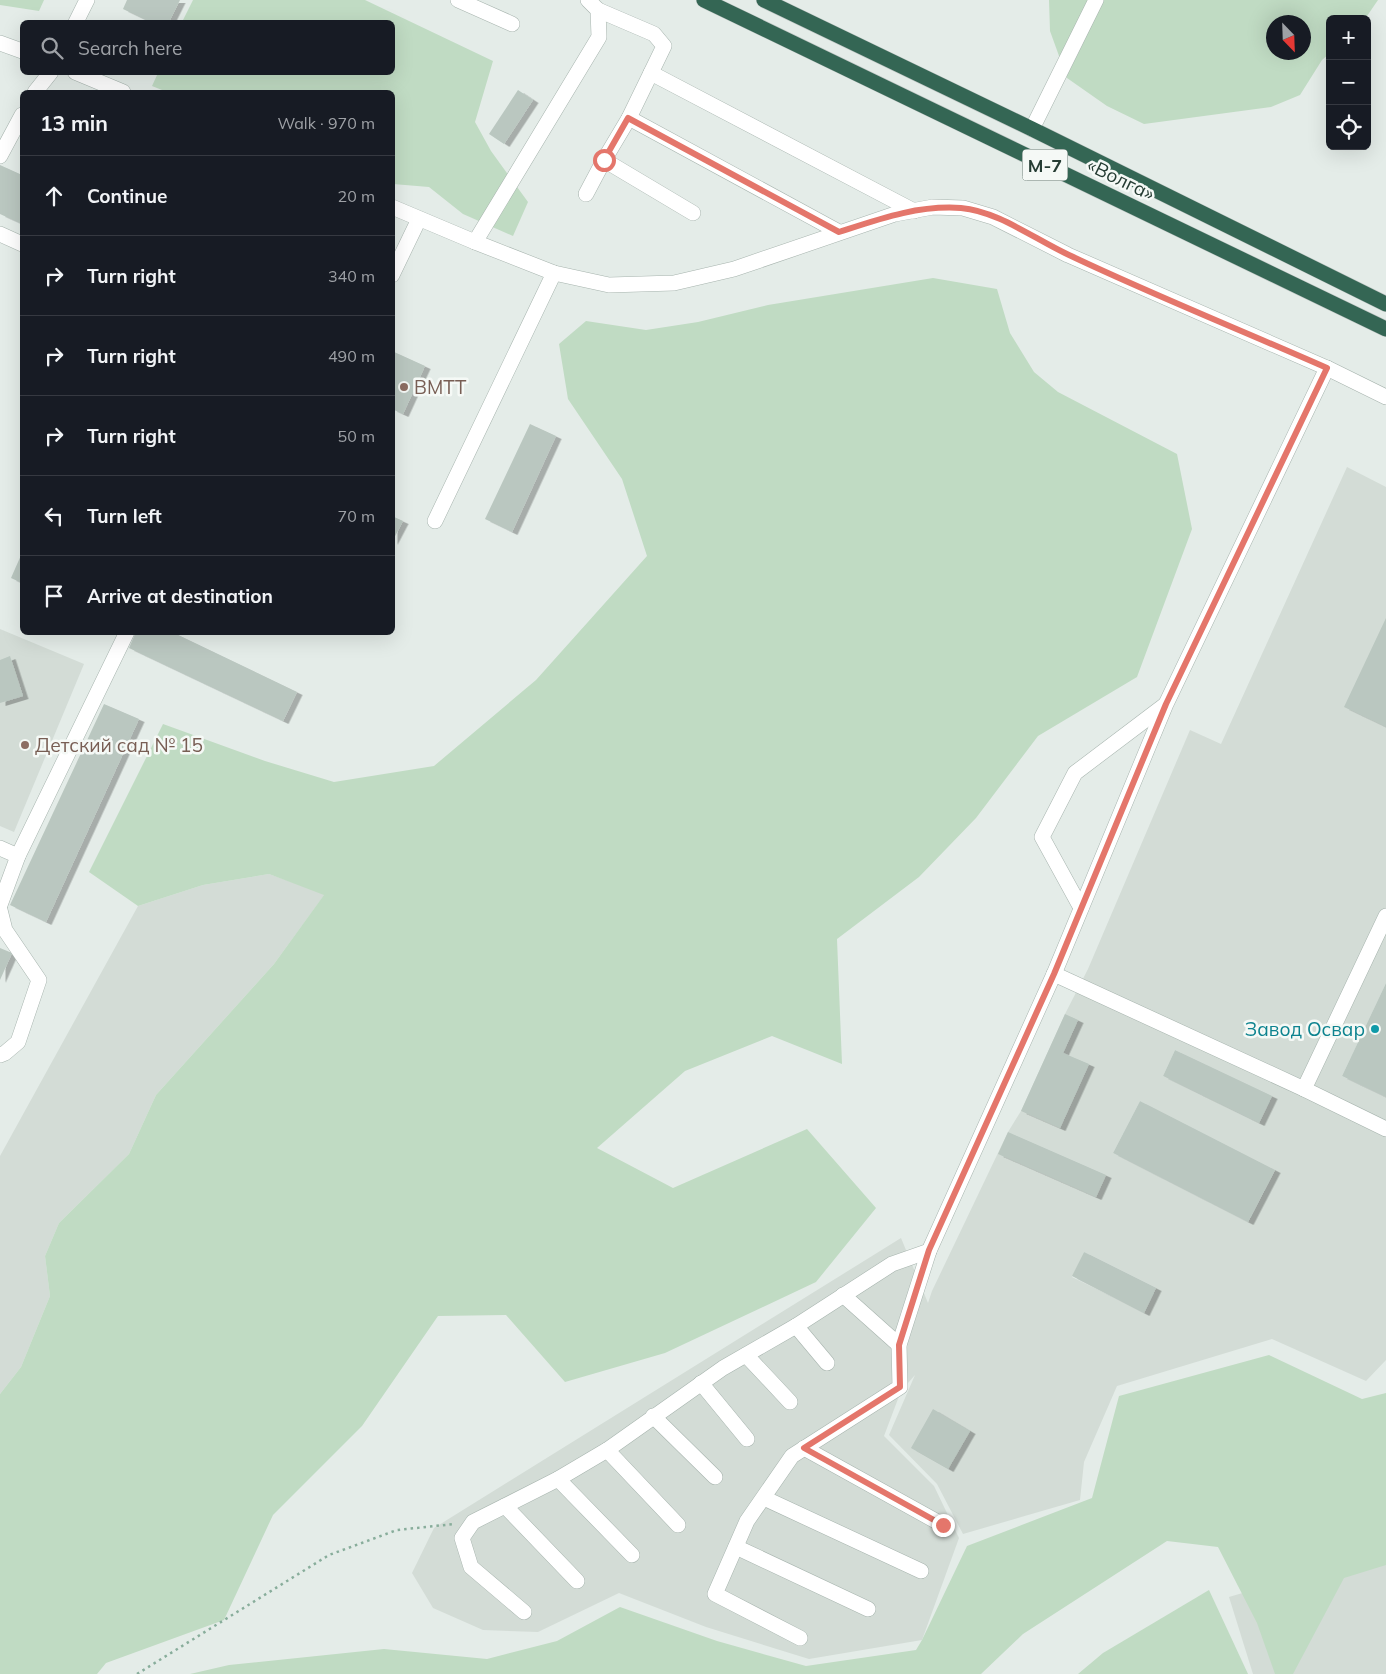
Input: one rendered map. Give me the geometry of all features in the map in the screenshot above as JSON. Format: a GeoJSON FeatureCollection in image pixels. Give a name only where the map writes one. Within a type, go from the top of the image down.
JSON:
{"type":"FeatureCollection","features":[{"type":"Feature","properties":{"kind":"highway","name":"«Волга»"},"geometry":{"type":"LineString","coordinates":[[704,0],[1386,329]]}},
{"type":"Feature","properties":{"kind":"highway","name":"«Волга»"},"geometry":{"type":"LineString","coordinates":[[764,0],[1032,129],[1386,304]]}},
{"type":"Feature","properties":{"kind":"street"},"geometry":{"type":"LineString","coordinates":[[77,20],[87,0]]}},
{"type":"Feature","properties":{"kind":"street"},"geometry":{"type":"LineString","coordinates":[[458,0],[512,24]]}},
{"type":"Feature","properties":{"kind":"street"},"geometry":{"type":"LineString","coordinates":[[1032,129],[1096,0]]}},
{"type":"Feature","properties":{"kind":"street"},"geometry":{"type":"LineString","coordinates":[[586,194],[628,118],[664,46],[654,34],[593,5]]}},
{"type":"Feature","properties":{"kind":"street"},"geometry":{"type":"LineString","coordinates":[[475,242],[599,37],[593,5]]}},
{"type":"Feature","properties":{"kind":"street"},"geometry":{"type":"LineString","coordinates":[[0,42],[20,50]]}},
{"type":"Feature","properties":{"kind":"street"},"geometry":{"type":"LineString","coordinates":[[651,73],[914,211]]}},
{"type":"Feature","properties":{"kind":"street"},"geometry":{"type":"LineString","coordinates":[[37,90],[49,75]]}},
{"type":"Feature","properties":{"kind":"street"},"geometry":{"type":"LineString","coordinates":[[82,75],[118,90]]}},
{"type":"Feature","properties":{"kind":"street"},"geometry":{"type":"LineString","coordinates":[[628,118],[839,232]]}},
{"type":"Feature","properties":{"kind":"street"},"geometry":{"type":"LineString","coordinates":[[0,156],[20,119]]}},
{"type":"Feature","properties":{"kind":"street"},"geometry":{"type":"LineString","coordinates":[[604,160],[694,213]]}},
{"type":"Feature","properties":{"kind":"street"},"geometry":{"type":"LineString","coordinates":[[395,208],[554,273],[609,285],[674,283],[734,269],[895,214],[933,208],[963,208],[993,217],[1068,255],[1327,368],[1386,396]]}},
{"type":"Feature","properties":{"kind":"street"},"geometry":{"type":"LineString","coordinates":[[395,269],[419,219]]}},
{"type":"Feature","properties":{"kind":"street"},"geometry":{"type":"LineString","coordinates":[[0,234],[20,243]]}},
{"type":"Feature","properties":{"kind":"street"},"geometry":{"type":"LineString","coordinates":[[435,521],[554,273]]}},
{"type":"Feature","properties":{"kind":"street"},"geometry":{"type":"LineString","coordinates":[[800,1638],[715,1594],[747,1521],[792,1456],[900,1387],[899,1345],[929,1250],[1054,974],[1166,704],[1327,368]]}},
{"type":"Feature","properties":{"kind":"street"},"geometry":{"type":"LineString","coordinates":[[0,905],[18,856],[125,635]]}},
{"type":"Feature","properties":{"kind":"street"},"geometry":{"type":"LineString","coordinates":[[1081,908],[1042,837],[1075,773],[1166,704]]}},
{"type":"Feature","properties":{"kind":"street"},"geometry":{"type":"LineString","coordinates":[[0,848],[18,856]]}},
{"type":"Feature","properties":{"kind":"street"},"geometry":{"type":"LineString","coordinates":[[0,910],[2,929],[39,980],[18,1042],[2,1057]]}},
{"type":"Feature","properties":{"kind":"street"},"geometry":{"type":"LineString","coordinates":[[1304,1089],[1386,916]]}},
{"type":"Feature","properties":{"kind":"street"},"geometry":{"type":"LineString","coordinates":[[1054,974],[1304,1089],[1386,1129]]}},
{"type":"Feature","properties":{"kind":"street"},"geometry":{"type":"LineString","coordinates":[[524,1612],[471,1567],[462,1538],[473,1522],[558,1479],[607,1450],[701,1383],[796,1326],[892,1264],[929,1250]]}},
{"type":"Feature","properties":{"kind":"street"},"geometry":{"type":"LineString","coordinates":[[842,1295],[899,1345]]}},
{"type":"Feature","properties":{"kind":"street"},"geometry":{"type":"LineString","coordinates":[[796,1326],[827,1363]]}},
{"type":"Feature","properties":{"kind":"street"},"geometry":{"type":"LineString","coordinates":[[746,1355],[790,1402]]}},
{"type":"Feature","properties":{"kind":"street"},"geometry":{"type":"LineString","coordinates":[[701,1383],[747,1439]]}},
{"type":"Feature","properties":{"kind":"street"},"geometry":{"type":"LineString","coordinates":[[653,1416],[715,1477]]}},
{"type":"Feature","properties":{"kind":"street"},"geometry":{"type":"LineString","coordinates":[[804,1448],[943,1525]]}},
{"type":"Feature","properties":{"kind":"street"},"geometry":{"type":"LineString","coordinates":[[607,1450],[678,1525]]}},
{"type":"Feature","properties":{"kind":"street"},"geometry":{"type":"LineString","coordinates":[[558,1479],[632,1555]]}},
{"type":"Feature","properties":{"kind":"street"},"geometry":{"type":"LineString","coordinates":[[764,1498],[921,1571]]}},
{"type":"Feature","properties":{"kind":"street"},"geometry":{"type":"LineString","coordinates":[[505,1506],[577,1581]]}},
{"type":"Feature","properties":{"kind":"street"},"geometry":{"type":"LineString","coordinates":[[736,1548],[868,1609]]}},
{"type":"Feature","properties":{"kind":"path"},"geometry":{"type":"LineString","coordinates":[[137,1674],[329,1555],[397,1530],[473,1522]]}},
{"type":"Feature","properties":{"kind":"shaded area"},"geometry":{"type":"Polygon","coordinates":[[[1347,467],[1386,487],[1386,983],[1342,1076],[1386,1097],[1386,1360],[1366,1381],[1272,1339],[1117,1386],[1084,1462],[1080,1500],[963,1534],[937,1484],[889,1435],[915,1375],[901,1391],[884,1436],[934,1486],[959,1538],[922,1640],[809,1659],[706,1627],[619,1593],[538,1632],[483,1630],[433,1608],[412,1573],[434,1528],[901,1238],[928,1303],[1008,1132],[1021,1111],[1065,1014],[1088,969],[1190,730],[1221,744],[1347,467]],[[1175,1050],[1163,1076],[1259,1122],[1271,1096],[1175,1050]],[[1140,1101],[1113,1153],[1248,1222],[1275,1170],[1140,1101]],[[1084,1252],[1072,1277],[1143,1312],[1084,1252]]]}},
{"type":"Feature","properties":{"kind":"shaded area","name":"Детский сад № 15"},"geometry":{"type":"Polygon","coordinates":[[[0,629],[84,664],[14,832],[0,826],[0,629]]]}},
{"type":"Feature","properties":{"kind":"shaded area"},"geometry":{"type":"Polygon","coordinates":[[[269,874],[325,894],[274,964],[156,1095],[129,1154],[59,1223],[45,1256],[50,1296],[21,1367],[0,1394],[0,1156],[138,906],[203,885],[269,874]]]}},
{"type":"Feature","properties":{"kind":"shaded area"},"geometry":{"type":"Polygon","coordinates":[[[1386,1550],[1386,1674],[1253,1674],[1229,1597],[1386,1550]]]}},
{"type":"Feature","properties":{"kind":"green space"},"geometry":{"type":"Polygon","coordinates":[[[0,0],[44,0],[39,11],[0,5],[0,0]]]}},
{"type":"Feature","properties":{"kind":"green space"},"geometry":{"type":"Polygon","coordinates":[[[193,0],[365,0],[493,61],[475,122],[491,151],[528,202],[513,236],[463,214],[429,187],[395,184],[395,90],[162,90],[152,86],[157,75],[395,75],[395,20],[183,20],[193,0]]]}},
{"type":"Feature","properties":{"kind":"green space"},"geometry":{"type":"Polygon","coordinates":[[[1049,0],[1378,0],[1368,15],[1326,15],[1326,56],[1300,95],[1271,107],[1144,124],[1107,106],[1067,78],[1050,31],[1049,0]]]}},
{"type":"Feature","properties":{"kind":"green space"},"geometry":{"type":"Polygon","coordinates":[[[933,278],[997,289],[1010,333],[1034,372],[1058,392],[1177,454],[1192,529],[1137,677],[1038,736],[976,818],[919,877],[837,939],[842,1064],[772,1036],[685,1071],[597,1148],[673,1188],[807,1129],[876,1208],[816,1282],[665,1353],[565,1382],[506,1315],[438,1316],[362,1426],[273,1515],[224,1620],[106,1663],[97,1674],[0,1674],[0,1394],[21,1367],[50,1296],[45,1256],[59,1223],[129,1154],[156,1095],[274,964],[324,895],[269,874],[203,885],[138,906],[89,872],[163,724],[265,761],[334,782],[434,766],[536,680],[647,556],[622,479],[568,399],[559,344],[586,321],[646,330],[698,322],[768,305],[933,278]]]}},
{"type":"Feature","properties":{"kind":"green space"},"geometry":{"type":"Polygon","coordinates":[[[1269,1355],[1362,1399],[1386,1393],[1386,1565],[1344,1578],[1293,1674],[1275,1674],[1257,1623],[1218,1547],[1167,1541],[1023,1634],[981,1674],[190,1674],[229,1665],[384,1649],[487,1659],[557,1641],[620,1607],[717,1641],[806,1666],[916,1650],[967,1546],[1092,1498],[1119,1396],[1269,1355]]]}},
{"type":"Feature","properties":{"kind":"green space"},"geometry":{"type":"Polygon","coordinates":[[[1209,1590],[1248,1674],[1078,1674],[1103,1653],[1209,1590]]]}},
{"type":"Feature","properties":{"kind":"building"},"geometry":{"type":"Polygon","coordinates":[[[127,0],[180,0],[170,20],[146,20],[123,9],[127,0]]]}},
{"type":"Feature","properties":{"kind":"building"},"geometry":{"type":"Polygon","coordinates":[[[518,90],[533,100],[504,144],[489,134],[518,90]]]}},
{"type":"Feature","properties":{"kind":"building"},"geometry":{"type":"Polygon","coordinates":[[[0,165],[20,174],[20,223],[0,214],[0,165]]]}},
{"type":"Feature","properties":{"kind":"building","name":"ВМТТ"},"geometry":{"type":"Polygon","coordinates":[[[395,352],[425,366],[403,414],[395,410],[395,352]]]}},
{"type":"Feature","properties":{"kind":"building"},"geometry":{"type":"Polygon","coordinates":[[[530,424],[556,436],[512,532],[485,519],[530,424]]]}},
{"type":"Feature","properties":{"kind":"building"},"geometry":{"type":"Polygon","coordinates":[[[395,517],[403,521],[395,536],[395,517]]]}},
{"type":"Feature","properties":{"kind":"building"},"geometry":{"type":"Polygon","coordinates":[[[20,558],[20,582],[11,578],[20,558]]]}},
{"type":"Feature","properties":{"kind":"building"},"geometry":{"type":"Polygon","coordinates":[[[1386,618],[1386,727],[1344,707],[1386,618]]]}},
{"type":"Feature","properties":{"kind":"building"},"geometry":{"type":"Polygon","coordinates":[[[135,635],[178,635],[297,692],[283,721],[129,648],[135,635]]]}},
{"type":"Feature","properties":{"kind":"building"},"geometry":{"type":"Polygon","coordinates":[[[10,656],[23,696],[0,703],[0,660],[10,656]]]}},
{"type":"Feature","properties":{"kind":"building"},"geometry":{"type":"Polygon","coordinates":[[[104,704],[139,719],[46,922],[10,905],[104,704]]]}},
{"type":"Feature","properties":{"kind":"building"},"geometry":{"type":"Polygon","coordinates":[[[0,948],[12,953],[0,980],[0,948]]]}},
{"type":"Feature","properties":{"kind":"building","name":"Завод Освар"},"geometry":{"type":"Polygon","coordinates":[[[1386,983],[1386,1097],[1342,1076],[1386,983]]]}},
{"type":"Feature","properties":{"kind":"building"},"geometry":{"type":"Polygon","coordinates":[[[1065,1014],[1078,1020],[1063,1053],[1089,1064],[1060,1128],[1021,1111],[1065,1014]]]}},
{"type":"Feature","properties":{"kind":"building"},"geometry":{"type":"Polygon","coordinates":[[[1175,1050],[1272,1096],[1259,1123],[1163,1076],[1175,1050]]]}},
{"type":"Feature","properties":{"kind":"building"},"geometry":{"type":"Polygon","coordinates":[[[1140,1101],[1275,1170],[1248,1222],[1113,1153],[1140,1101]]]}},
{"type":"Feature","properties":{"kind":"building"},"geometry":{"type":"Polygon","coordinates":[[[1008,1132],[1106,1175],[1096,1197],[998,1154],[1008,1132]]]}},
{"type":"Feature","properties":{"kind":"building"},"geometry":{"type":"Polygon","coordinates":[[[1084,1252],[1156,1288],[1144,1313],[1072,1276],[1084,1252]]]}},
{"type":"Feature","properties":{"kind":"building"},"geometry":{"type":"Polygon","coordinates":[[[933,1409],[970,1431],[948,1469],[911,1448],[933,1409]]]}},
{"type":"Feature","properties":{"kind":"place","name":"ВМТТ"},"geometry":{"type":"Point","coordinates":[404,387]}},
{"type":"Feature","properties":{"kind":"place","name":"Детский сад № 15"},"geometry":{"type":"Point","coordinates":[25,745]}},
{"type":"Feature","properties":{"kind":"place","name":"Завод Освар"},"geometry":{"type":"Point","coordinates":[1375,1029]}},
{"type":"Feature","properties":{"kind":"route"},"geometry":{"type":"LineString","coordinates":[[604,160],[628,118],[839,232],[895,214],[933,208],[963,208],[993,217],[1068,255],[1327,368],[1166,704],[1054,974],[929,1250],[899,1345],[900,1387],[804,1448],[943,1525]]}}]}
